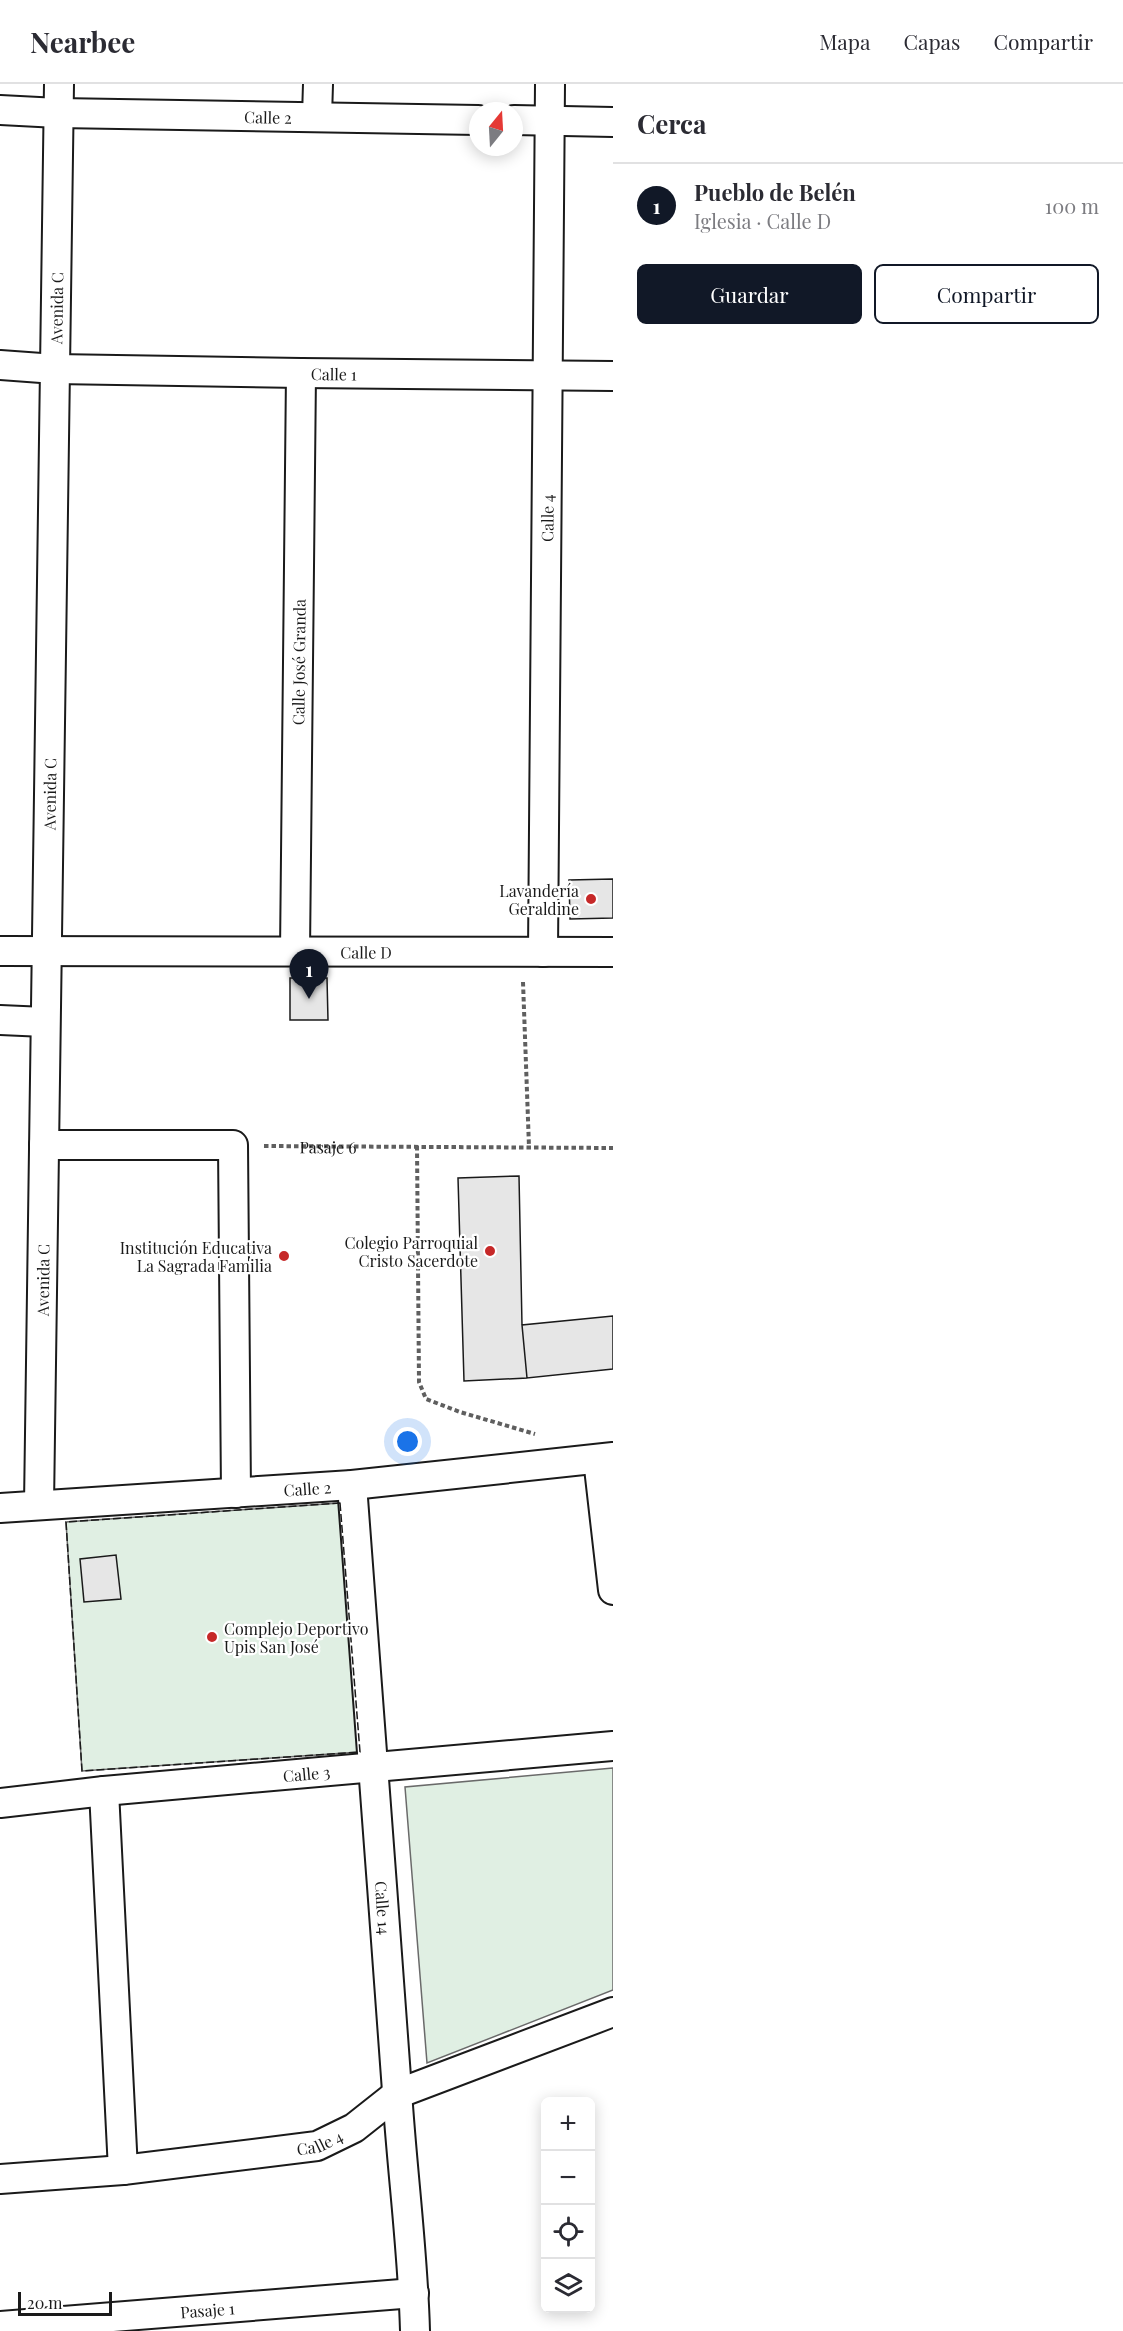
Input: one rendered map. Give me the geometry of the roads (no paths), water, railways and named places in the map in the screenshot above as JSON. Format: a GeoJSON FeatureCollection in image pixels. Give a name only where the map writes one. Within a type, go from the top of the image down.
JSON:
{"type":"FeatureCollection","features":[{"type":"Feature","properties":{"kind":"street","name":"Avenida C"},"geometry":{"type":"LineString","coordinates":[[39,1505],[59,84]]}},
{"type":"Feature","properties":{"kind":"street"},"geometry":{"type":"LineString","coordinates":[[317,117],[318,84]]}},
{"type":"Feature","properties":{"kind":"street","name":"Calle 4"},"geometry":{"type":"LineString","coordinates":[[532,953],[549,375],[550,84]]}},
{"type":"Feature","properties":{"kind":"street","name":"Calle 2"},"geometry":{"type":"LineString","coordinates":[[0,110],[469,120]]}},
{"type":"Feature","properties":{"kind":"street"},"geometry":{"type":"LineString","coordinates":[[523,120],[613,122]]}},
{"type":"Feature","properties":{"kind":"street","name":"Calle 1"},"geometry":{"type":"LineString","coordinates":[[0,365],[55,369],[301,374],[613,376]]}},
{"type":"Feature","properties":{"kind":"street","name":"Calle José Granda"},"geometry":{"type":"LineString","coordinates":[[295,952],[301,374]]}},
{"type":"Feature","properties":{"kind":"street","name":"Calle D"},"geometry":{"type":"LineString","coordinates":[[0,951],[613,952]]}},
{"type":"Feature","properties":{"kind":"street"},"geometry":{"type":"LineString","coordinates":[[0,1020],[45,1022]]}},
{"type":"Feature","properties":{"kind":"street"},"geometry":{"type":"LineString","coordinates":[[44,1145],[233,1146],[236,1493]]}},
{"type":"Feature","properties":{"kind":"street","name":"Calle 2"},"geometry":{"type":"LineString","coordinates":[[0,1508],[352,1485],[606,1458]]}},
{"type":"Feature","properties":{"kind":"street"},"geometry":{"type":"LineString","coordinates":[[606,1458],[613,1590]]}},
{"type":"Feature","properties":{"kind":"street","name":"Calle 14"},"geometry":{"type":"LineString","coordinates":[[352,1485],[375,1767],[415,2331]]}},
{"type":"Feature","properties":{"kind":"street","name":"Calle 3"},"geometry":{"type":"LineString","coordinates":[[0,1803],[104,1791],[613,1746]]}},
{"type":"Feature","properties":{"kind":"street"},"geometry":{"type":"LineString","coordinates":[[104,1791],[123,2170]]}},
{"type":"Feature","properties":{"kind":"street","name":"Calle 4"},"geometry":{"type":"LineString","coordinates":[[0,2179],[123,2170],[317,2146],[354,2128],[397,2094],[613,2012]]}},
{"type":"Feature","properties":{"kind":"street","name":"Pasaje 1"},"geometry":{"type":"LineString","coordinates":[[0,2326],[414,2293]]}},
{"type":"Feature","properties":{"kind":"place","name":"Lavandería Geraldine"},"geometry":{"type":"Point","coordinates":[591,899]}},
{"type":"Feature","properties":{"kind":"place","name":"Pueblo de Belén"},"geometry":{"type":"Point","coordinates":[309,999]}},
{"type":"Feature","properties":{"kind":"place","name":"Colegio Parroquial Cristo Sacerdote"},"geometry":{"type":"Point","coordinates":[490,1251]}},
{"type":"Feature","properties":{"kind":"place","name":"Institución Educativa La Sagrada Familia"},"geometry":{"type":"Point","coordinates":[284,1256]}},
{"type":"Feature","properties":{"kind":"place","name":"Complejo Deportivo Upis San José"},"geometry":{"type":"Point","coordinates":[212,1637]}}]}
